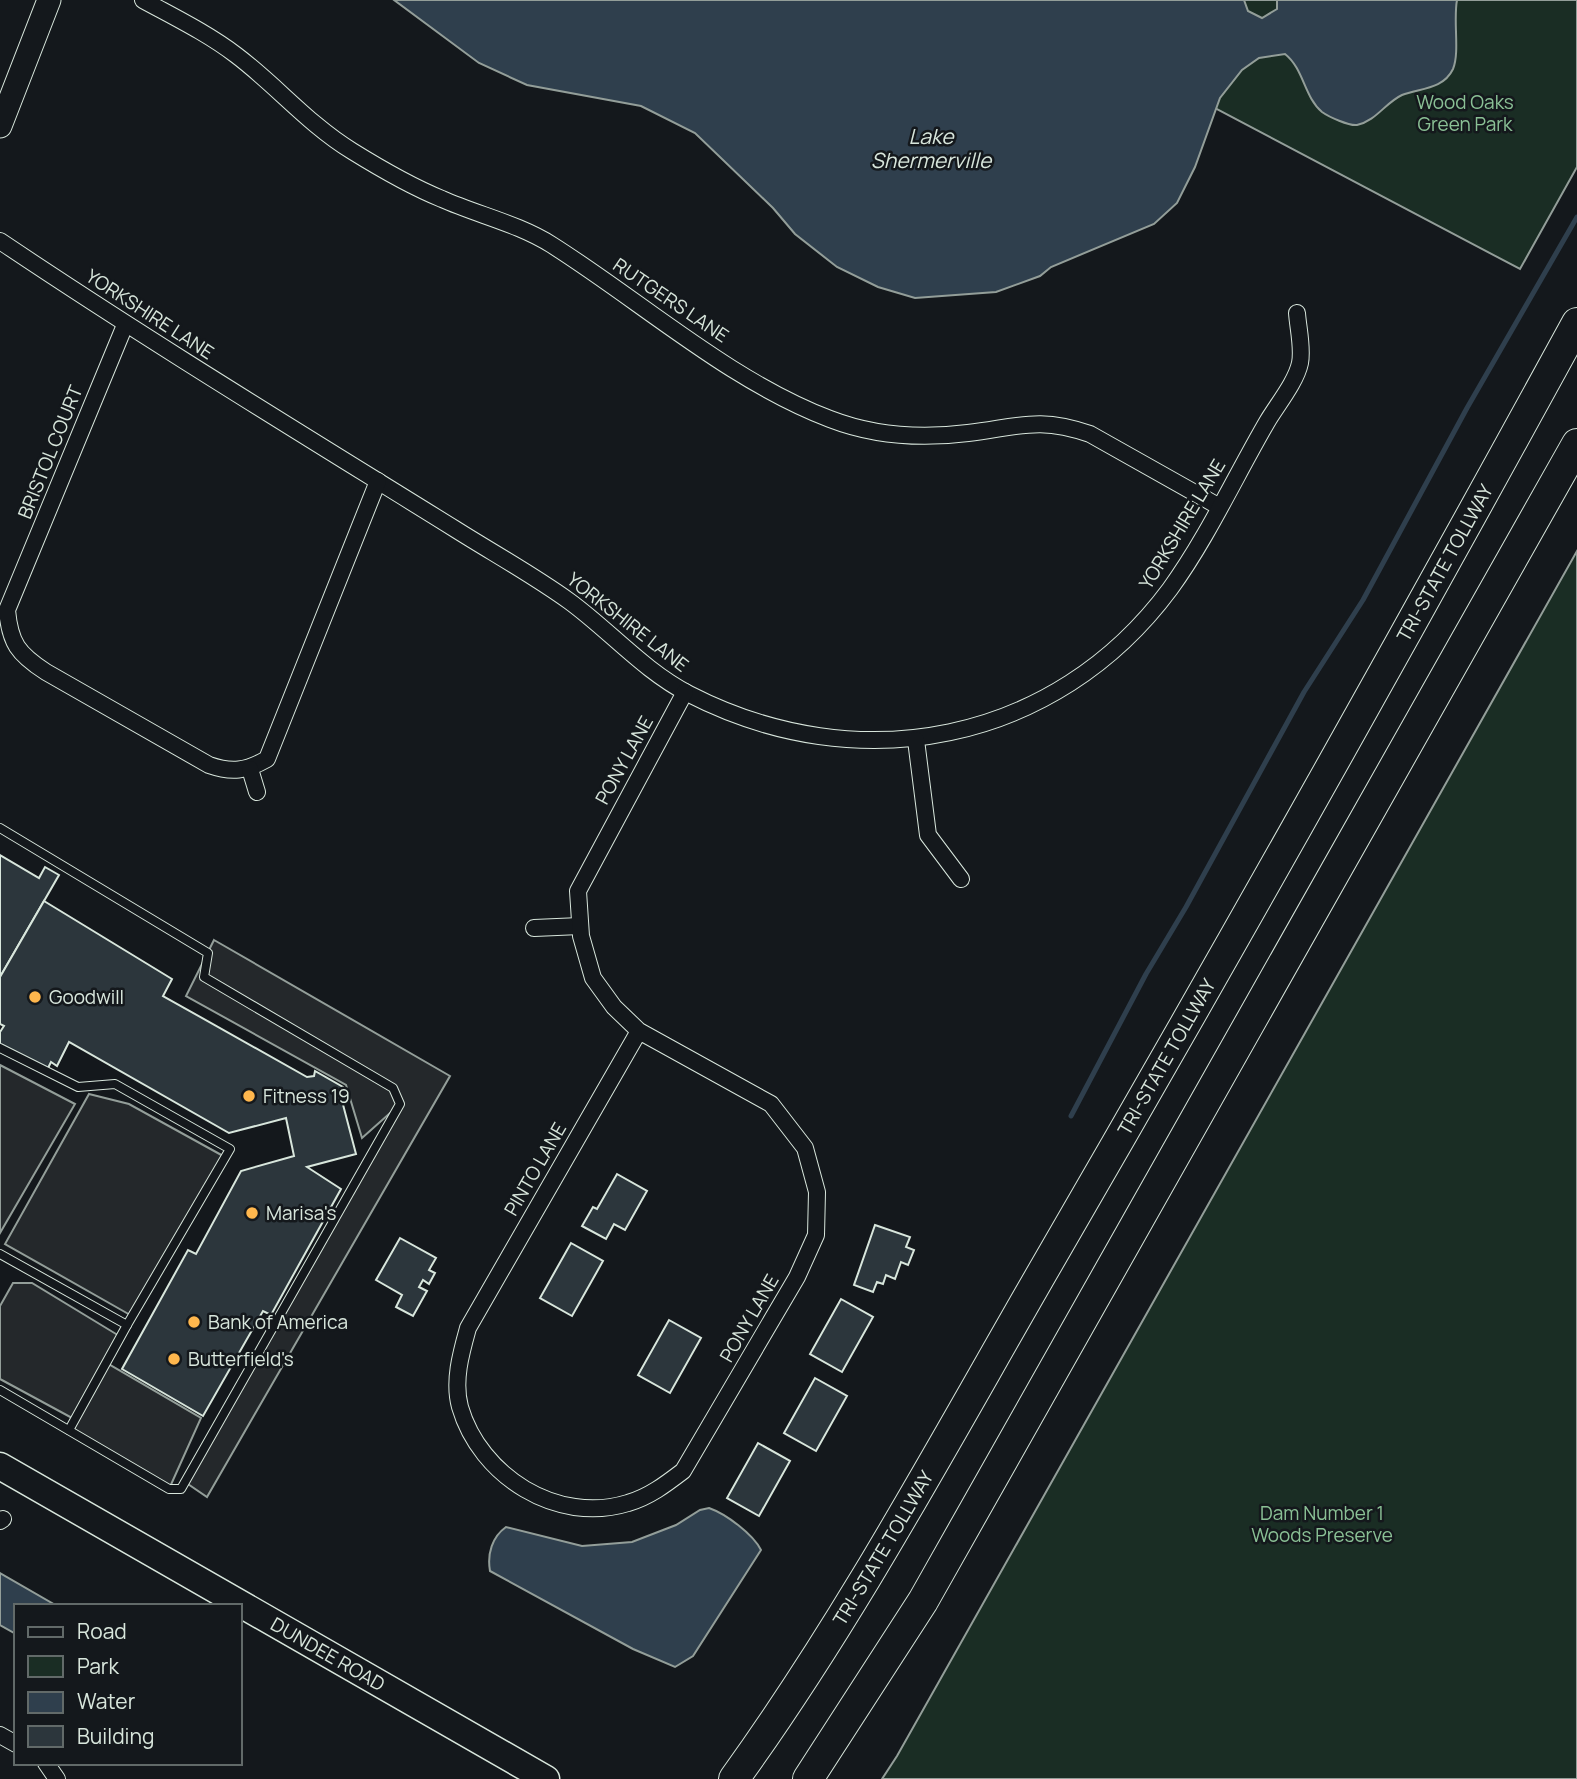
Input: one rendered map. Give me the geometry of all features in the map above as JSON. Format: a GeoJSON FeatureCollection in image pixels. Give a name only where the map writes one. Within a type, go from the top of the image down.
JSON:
{"type":"FeatureCollection","features":[{"type":"Feature","properties":{"kind":"highway","name":"TRI-STATE TOLLWAY"},"geometry":{"type":"LineString","coordinates":[[734,1779],[868,1572],[1071,1224],[1387,670],[1577,323]]}},
{"type":"Feature","properties":{"kind":"highway"},"geometry":{"type":"LineString","coordinates":[[808,1779],[923,1601],[1577,444]]}},
{"type":"Feature","properties":{"kind":"main road"},"geometry":{"type":"LineString","coordinates":[[0,126],[49,0]]}},
{"type":"Feature","properties":{"kind":"main road","name":"DUNDEE ROAD"},"geometry":{"type":"LineString","coordinates":[[0,1466],[241,1604]]}},
{"type":"Feature","properties":{"kind":"main road","name":"DUNDEE ROAD"},"geometry":{"type":"LineString","coordinates":[[242,1605],[546,1779]]}},
{"type":"Feature","properties":{"kind":"street","name":"RUTGERS LANE"},"geometry":{"type":"LineString","coordinates":[[143,0],[203,32],[237,55],[296,109],[345,147],[399,179],[549,243],[772,393],[832,420],[895,435],[968,433],[1030,423],[1069,427],[1090,434],[1218,506]]}},
{"type":"Feature","properties":{"kind":"street","name":"YORKSHIRE LANE"},"geometry":{"type":"LineString","coordinates":[[0,241],[125,324],[568,600],[685,692],[766,726],[854,740],[916,740],[961,731],[1001,718],[1042,700],[1087,673],[1124,643],[1181,574],[1300,365],[1297,313]]}},
{"type":"Feature","properties":{"kind":"street","name":"BRISTOL COURT"},"geometry":{"type":"LineString","coordinates":[[125,324],[7,610],[5,637],[25,658],[46,672],[209,765],[230,772],[250,769]]}},
{"type":"Feature","properties":{"kind":"street"},"geometry":{"type":"LineString","coordinates":[[257,792],[250,769],[267,759],[277,740],[378,481]]}},
{"type":"Feature","properties":{"kind":"street","name":"PONY LANE"},"geometry":{"type":"LineString","coordinates":[[468,1328],[458,1366],[460,1406],[478,1448],[508,1479],[548,1502],[588,1508],[627,1504],[657,1490],[683,1471],[797,1277],[816,1236],[817,1192],[805,1148],[771,1104],[639,1031],[614,1007],[593,978],[580,926],[578,891],[685,692]]}},
{"type":"Feature","properties":{"kind":"street"},"geometry":{"type":"LineString","coordinates":[[916,740],[928,835],[961,879]]}},
{"type":"Feature","properties":{"kind":"street"},"geometry":{"type":"LineString","coordinates":[[534,928],[580,926]]}},
{"type":"Feature","properties":{"kind":"street","name":"PINTO LANE"},"geometry":{"type":"LineString","coordinates":[[468,1328],[639,1031]]}},
{"type":"Feature","properties":{"kind":"lane"},"geometry":{"type":"LineString","coordinates":[[0,828],[208,953],[204,977],[393,1088],[400,1104],[181,1489],[169,1489],[0,1390]]}},
{"type":"Feature","properties":{"kind":"lane"},"geometry":{"type":"LineString","coordinates":[[0,1048],[78,1087],[115,1084],[230,1149],[69,1430]]}},
{"type":"Feature","properties":{"kind":"lane"},"geometry":{"type":"LineString","coordinates":[[0,1254],[127,1325]]}},
{"type":"Feature","properties":{"kind":"green space","name":"Wood Oaks Green Park"},"geometry":{"type":"Polygon","coordinates":[[[1010,0],[1577,0],[1577,167],[1520,269],[1010,0]]]}},
{"type":"Feature","properties":{"kind":"green space","name":"Dam Number 1 Woods Preserve"},"geometry":{"type":"Polygon","coordinates":[[[1577,551],[1577,1779],[882,1779],[897,1756],[1577,551]]]}},
{"type":"Feature","properties":{"kind":"shaded area"},"geometry":{"type":"Polygon","coordinates":[[[214,940],[450,1076],[207,1497],[185,1482],[398,1106],[362,1138],[346,1085],[186,996],[214,940]]]}},
{"type":"Feature","properties":{"kind":"shaded area"},"geometry":{"type":"Polygon","coordinates":[[[0,1065],[75,1104],[0,1233],[0,1065]]]}},
{"type":"Feature","properties":{"kind":"shaded area"},"geometry":{"type":"Polygon","coordinates":[[[89,1094],[129,1104],[225,1157],[132,1316],[5,1244],[89,1094]]]}},
{"type":"Feature","properties":{"kind":"shaded area"},"geometry":{"type":"Polygon","coordinates":[[[13,1283],[32,1283],[121,1337],[107,1363],[201,1418],[169,1489],[69,1430],[74,1419],[0,1379],[0,1306],[13,1283]]]}},
{"type":"Feature","properties":{"kind":"water","name":"Lake Shermerville"},"geometry":{"type":"Polygon","coordinates":[[[394,0],[1244,0],[1248,11],[1262,18],[1277,9],[1277,0],[1457,0],[1456,54],[1453,69],[1443,81],[1402,95],[1370,120],[1357,125],[1339,121],[1322,112],[1311,99],[1296,67],[1285,54],[1259,58],[1242,70],[1220,98],[1195,167],[1177,203],[1154,224],[1051,267],[1040,276],[996,292],[915,298],[878,287],[837,267],[795,234],[773,208],[695,133],[641,106],[527,85],[479,63],[394,0]]]}},
{"type":"Feature","properties":{"kind":"water"},"geometry":{"type":"Polygon","coordinates":[[[709,1508],[738,1525],[761,1550],[693,1656],[675,1667],[633,1649],[490,1571],[492,1546],[506,1527],[582,1546],[632,1542],[676,1525],[700,1510],[709,1508]]]}},
{"type":"Feature","properties":{"kind":"water"},"geometry":{"type":"Polygon","coordinates":[[[0,1573],[54,1604],[14,1604],[14,1633],[0,1625],[0,1573]]]}},
{"type":"Feature","properties":{"kind":"building"},"geometry":{"type":"Polygon","coordinates":[[[0,855],[39,878],[45,867],[59,875],[0,977],[0,855]]]}},
{"type":"Feature","properties":{"kind":"building"},"geometry":{"type":"Polygon","coordinates":[[[44,901],[172,979],[163,996],[307,1077],[314,1076],[315,1071],[343,1087],[341,1097],[356,1154],[307,1167],[341,1189],[271,1315],[263,1311],[203,1416],[122,1369],[188,1250],[196,1254],[241,1171],[294,1156],[286,1118],[229,1133],[69,1042],[57,1066],[51,1062],[47,1070],[0,1044],[0,1032],[4,1026],[0,1024],[0,977],[44,901]]]}},
{"type":"Feature","properties":{"kind":"building"},"geometry":{"type":"Polygon","coordinates":[[[617,1174],[647,1191],[625,1230],[614,1224],[606,1239],[582,1226],[593,1207],[597,1209],[617,1174]]]}},
{"type":"Feature","properties":{"kind":"building"},"geometry":{"type":"Polygon","coordinates":[[[875,1225],[910,1237],[906,1247],[914,1250],[908,1265],[901,1262],[895,1279],[886,1275],[883,1284],[877,1282],[873,1292],[854,1285],[875,1225]]]}},
{"type":"Feature","properties":{"kind":"building"},"geometry":{"type":"Polygon","coordinates":[[[400,1238],[436,1258],[429,1270],[435,1273],[429,1284],[423,1280],[419,1287],[427,1291],[413,1316],[396,1307],[402,1295],[376,1280],[400,1238]]]}},
{"type":"Feature","properties":{"kind":"building"},"geometry":{"type":"Polygon","coordinates":[[[571,1243],[603,1261],[572,1316],[540,1298],[571,1243]]]}},
{"type":"Feature","properties":{"kind":"building"},"geometry":{"type":"Polygon","coordinates":[[[841,1299],[873,1317],[842,1372],[810,1354],[841,1299]]]}},
{"type":"Feature","properties":{"kind":"building"},"geometry":{"type":"Polygon","coordinates":[[[669,1320],[701,1338],[670,1393],[638,1375],[669,1320]]]}},
{"type":"Feature","properties":{"kind":"building"},"geometry":{"type":"Polygon","coordinates":[[[815,1378],[847,1396],[816,1451],[784,1433],[815,1378]]]}},
{"type":"Feature","properties":{"kind":"building"},"geometry":{"type":"Polygon","coordinates":[[[758,1443],[790,1461],[759,1516],[727,1498],[758,1443]]]}},
{"type":"Feature","properties":{"kind":"waterway"},"geometry":{"type":"LineString","coordinates":[[1071,1116],[1146,974],[1186,907],[1304,692],[1363,600],[1467,408],[1577,217]]}},
{"type":"Feature","properties":{"kind":"place","name":"Goodwill"},"geometry":{"type":"Point","coordinates":[35,997]}},
{"type":"Feature","properties":{"kind":"place","name":"Fitness 19"},"geometry":{"type":"Point","coordinates":[249,1096]}},
{"type":"Feature","properties":{"kind":"place","name":"Marisa's"},"geometry":{"type":"Point","coordinates":[252,1213]}},
{"type":"Feature","properties":{"kind":"place","name":"Bank of America"},"geometry":{"type":"Point","coordinates":[194,1322]}},
{"type":"Feature","properties":{"kind":"place","name":"Butterfield's"},"geometry":{"type":"Point","coordinates":[174,1359]}}]}
